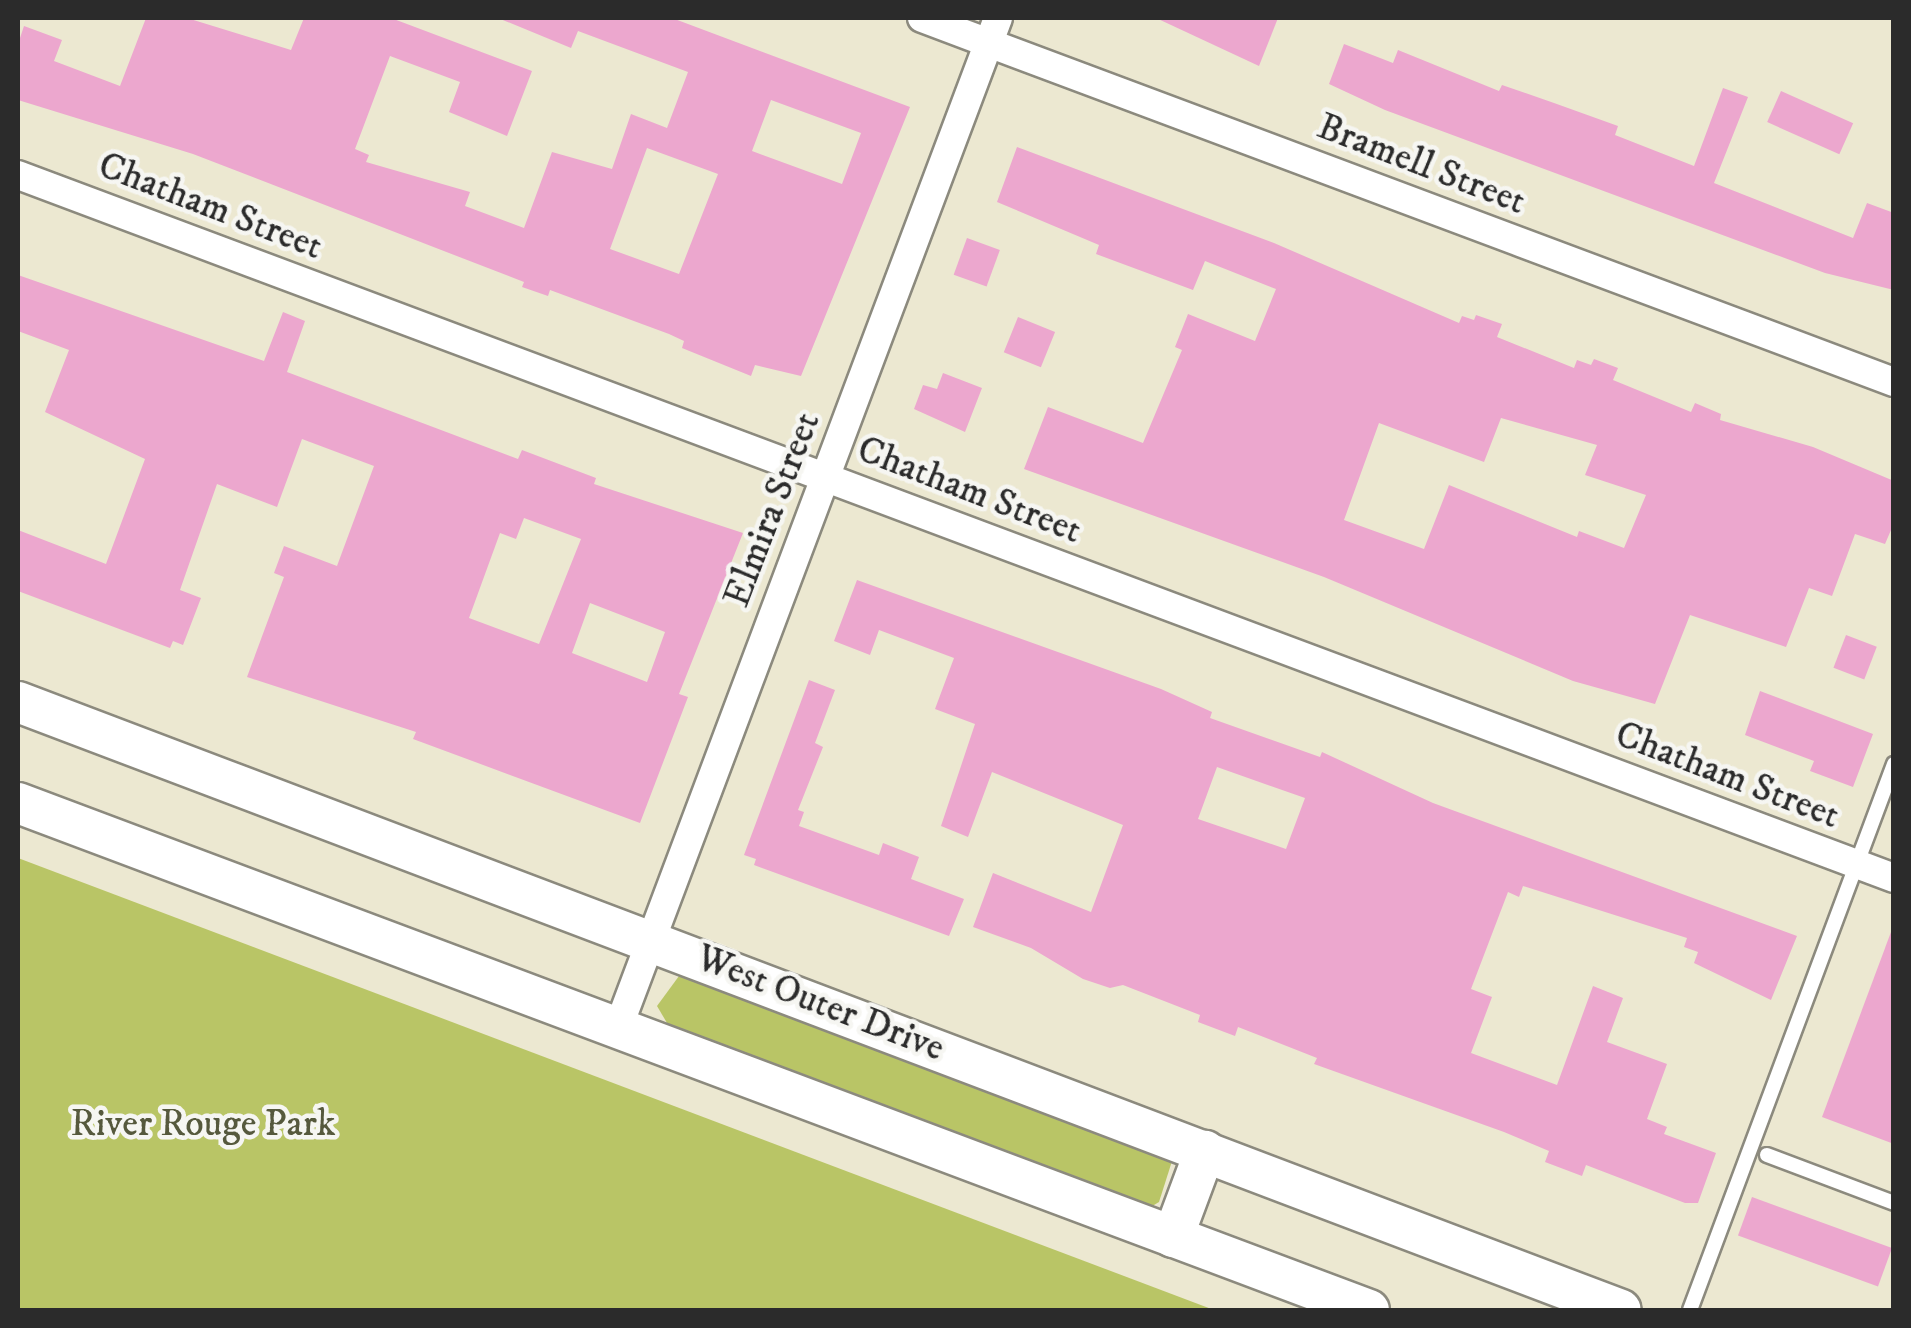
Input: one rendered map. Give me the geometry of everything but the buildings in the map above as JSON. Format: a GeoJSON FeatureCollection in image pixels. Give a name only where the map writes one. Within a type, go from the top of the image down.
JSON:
{"type":"FeatureCollection","features":[{"type":"Feature","properties":{"kind":"main road","name":"West Outer Drive"},"geometry":{"type":"LineString","coordinates":[[18,702],[652,939],[1621,1310]]}},
{"type":"Feature","properties":{"kind":"main road"},"geometry":{"type":"LineString","coordinates":[[18,803],[1369,1310]]}},
{"type":"Feature","properties":{"kind":"main road"},"geometry":{"type":"LineString","coordinates":[[1173,1237],[1205,1151]]}},
{"type":"Feature","properties":{"kind":"street","name":"Bramell Street"},"geometry":{"type":"LineString","coordinates":[[922,18],[994,30],[1894,382]]}},
{"type":"Feature","properties":{"kind":"street","name":"Elmira Street"},"geometry":{"type":"LineString","coordinates":[[618,1028],[994,30]]}},
{"type":"Feature","properties":{"kind":"street","name":"Chatham Street"},"geometry":{"type":"LineString","coordinates":[[18,175],[1894,878]]}},
{"type":"Feature","properties":{"kind":"lane"},"geometry":{"type":"LineString","coordinates":[[1690,1310],[1894,764]]}},
{"type":"Feature","properties":{"kind":"lane"},"geometry":{"type":"LineString","coordinates":[[1767,1155],[1894,1203]]}},
{"type":"Feature","properties":{"kind":"green space","name":"River Rouge Park"},"geometry":{"type":"Polygon","coordinates":[[[18,858],[1214,1310],[18,1310],[18,858]]]}},
{"type":"Feature","properties":{"kind":"green space"},"geometry":{"type":"Polygon","coordinates":[[[679,976],[1173,1158],[1159,1202],[1149,1208],[670,1028],[657,1006],[679,976]]]}}]}
